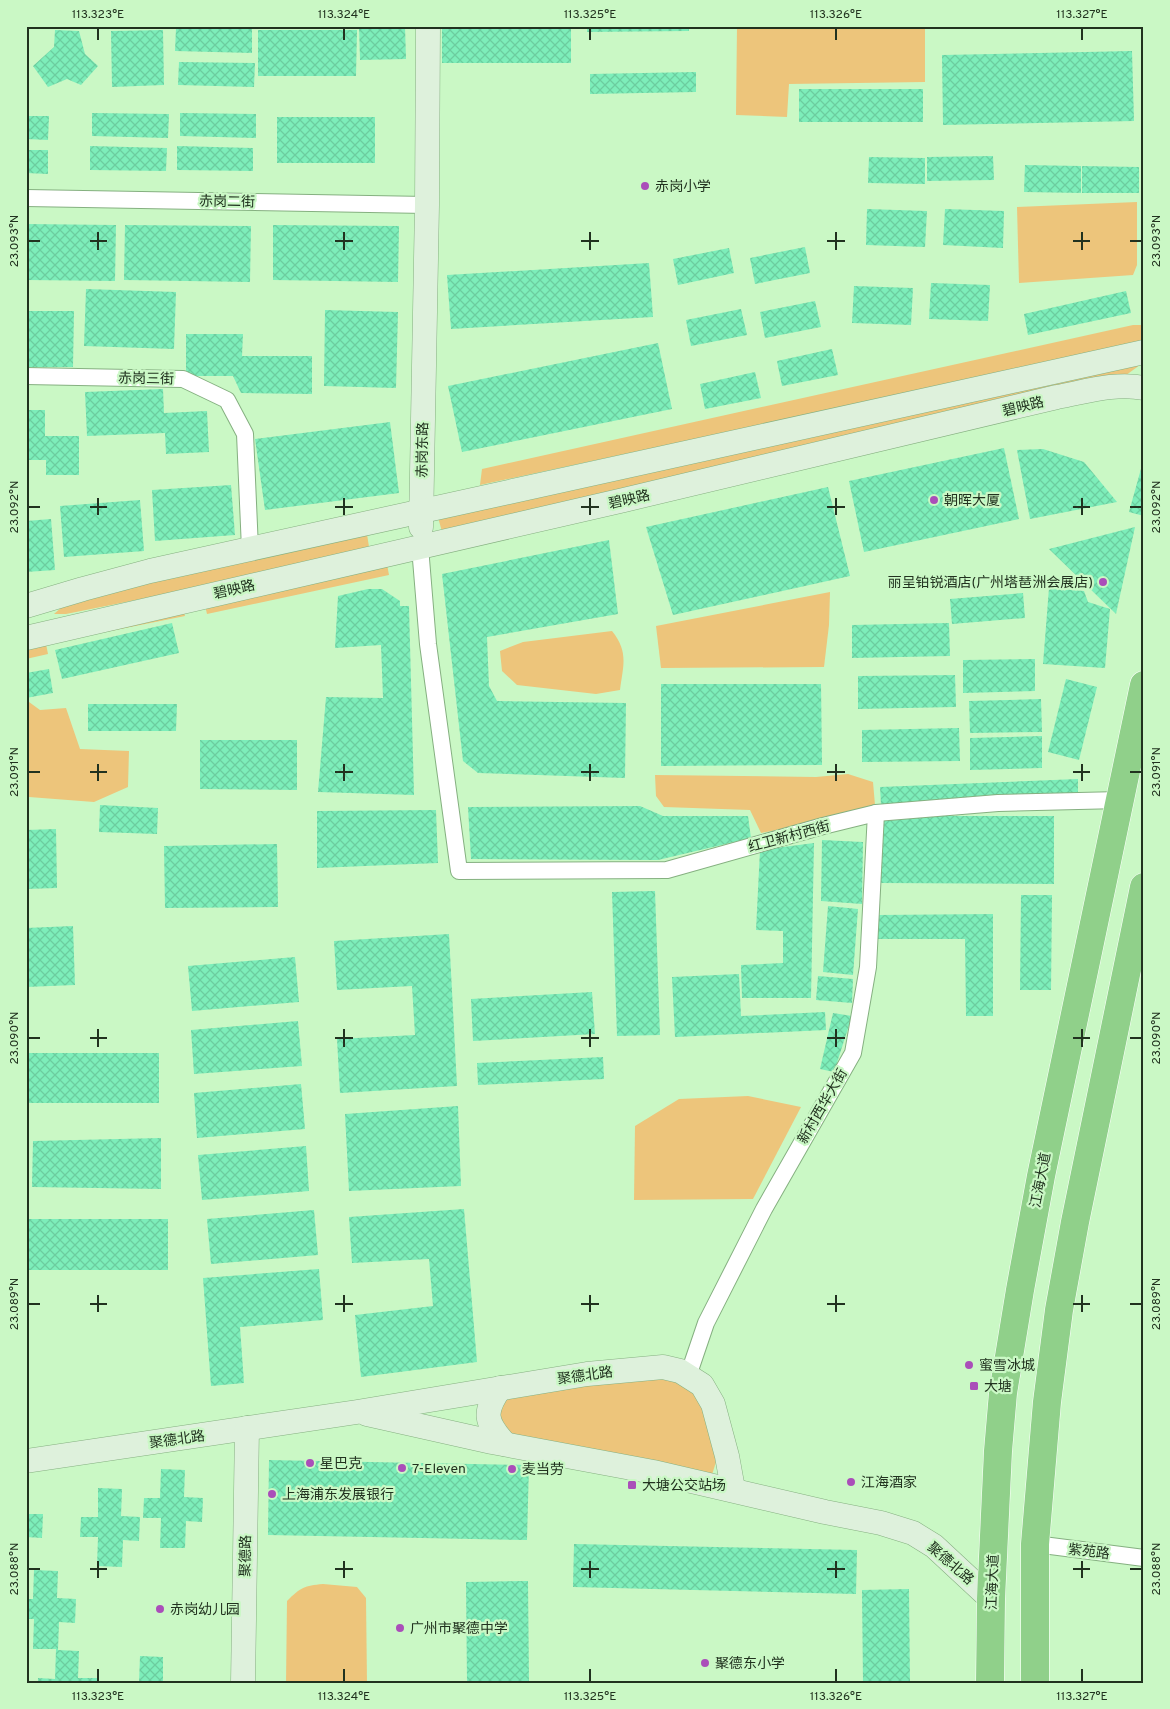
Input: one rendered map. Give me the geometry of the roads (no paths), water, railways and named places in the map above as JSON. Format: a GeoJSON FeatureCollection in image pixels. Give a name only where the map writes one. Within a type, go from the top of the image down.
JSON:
{"type":"FeatureCollection","features":[{"type":"Feature","properties":{"kind":"highway","name":"江海大道"},"geometry":{"type":"LineString","coordinates":[[990,1683],[991,1599],[1003,1394],[1041,1176],[1144,685]]}},
{"type":"Feature","properties":{"kind":"highway"},"geometry":{"type":"LineString","coordinates":[[1035,1683],[1035,1544],[1039,1476],[1047,1402],[1060,1310],[1099,1103],[1144,887]]}},
{"type":"Feature","properties":{"kind":"street","name":"赤岗东路"},"geometry":{"type":"LineString","coordinates":[[428,26],[427,205],[420,547],[429,653],[459,871]]}},
{"type":"Feature","properties":{"kind":"street","name":"赤岗二街"},"geometry":{"type":"LineString","coordinates":[[26,198],[427,205]]}},
{"type":"Feature","properties":{"kind":"street","name":"碧映路"},"geometry":{"type":"LineString","coordinates":[[26,606],[150,571],[1144,352]]}},
{"type":"Feature","properties":{"kind":"street","name":"赤岗三街"},"geometry":{"type":"LineString","coordinates":[[26,376],[183,378],[227,400],[245,434],[250,549]]}},
{"type":"Feature","properties":{"kind":"street","name":"碧映路"},"geometry":{"type":"LineString","coordinates":[[26,638],[1057,397],[1103,388],[1131,385],[1144,388]]}},
{"type":"Feature","properties":{"kind":"street","name":"红卫新村西街"},"geometry":{"type":"LineString","coordinates":[[459,871],[667,870],[823,826],[876,814],[998,803],[1120,800]]}},
{"type":"Feature","properties":{"kind":"street","name":"新村西华大街"},"geometry":{"type":"LineString","coordinates":[[688,1376],[706,1323],[764,1209],[853,1053],[868,967],[876,814]]}},
{"type":"Feature","properties":{"kind":"street","name":"聚德北路"},"geometry":{"type":"LineString","coordinates":[[26,1461],[357,1412],[586,1374],[664,1367],[680,1371],[702,1385],[713,1404],[727,1456],[732,1489]]}},
{"type":"Feature","properties":{"kind":"street"},"geometry":{"type":"LineString","coordinates":[[500,1388],[490,1403],[488,1415],[493,1431],[505,1444]]}},
{"type":"Feature","properties":{"kind":"street","name":"聚德北路"},"geometry":{"type":"LineString","coordinates":[[357,1412],[505,1444],[653,1472],[881,1523],[913,1533],[944,1554],[991,1599]]}},
{"type":"Feature","properties":{"kind":"street","name":"聚德路"},"geometry":{"type":"LineString","coordinates":[[243,1683],[247,1428]]}},
{"type":"Feature","properties":{"kind":"street","name":"紫苑路"},"geometry":{"type":"LineString","coordinates":[[1035,1544],[1144,1558]]}},
{"type":"Feature","properties":{"kind":"place","name":"赤岗小学"},"geometry":{"type":"Point","coordinates":[645,186]}},
{"type":"Feature","properties":{"kind":"place","name":"朝晖大厦"},"geometry":{"type":"Point","coordinates":[934,500]}},
{"type":"Feature","properties":{"kind":"place","name":"丽呈铂锐酒店(广州塔琶洲会展店)"},"geometry":{"type":"Point","coordinates":[1103,582]}},
{"type":"Feature","properties":{"kind":"place","name":"蜜雪冰城"},"geometry":{"type":"Point","coordinates":[969,1365]}},
{"type":"Feature","properties":{"kind":"place","name":"大塘"},"geometry":{"type":"Point","coordinates":[974,1386]}},
{"type":"Feature","properties":{"kind":"place","name":"星巴克"},"geometry":{"type":"Point","coordinates":[310,1463]}},
{"type":"Feature","properties":{"kind":"place","name":"7-Eleven"},"geometry":{"type":"Point","coordinates":[402,1468]}},
{"type":"Feature","properties":{"kind":"place","name":"麦当劳"},"geometry":{"type":"Point","coordinates":[512,1469]}},
{"type":"Feature","properties":{"kind":"place","name":"江海酒家"},"geometry":{"type":"Point","coordinates":[851,1482]}},
{"type":"Feature","properties":{"kind":"place","name":"大塘公交站场"},"geometry":{"type":"Point","coordinates":[632,1485]}},
{"type":"Feature","properties":{"kind":"place","name":"上海浦东发展银行"},"geometry":{"type":"Point","coordinates":[272,1494]}},
{"type":"Feature","properties":{"kind":"place","name":"赤岗幼儿园"},"geometry":{"type":"Point","coordinates":[160,1609]}},
{"type":"Feature","properties":{"kind":"place","name":"广州市聚德中学"},"geometry":{"type":"Point","coordinates":[400,1628]}},
{"type":"Feature","properties":{"kind":"place","name":"聚德东小学"},"geometry":{"type":"Point","coordinates":[705,1663]}}]}
